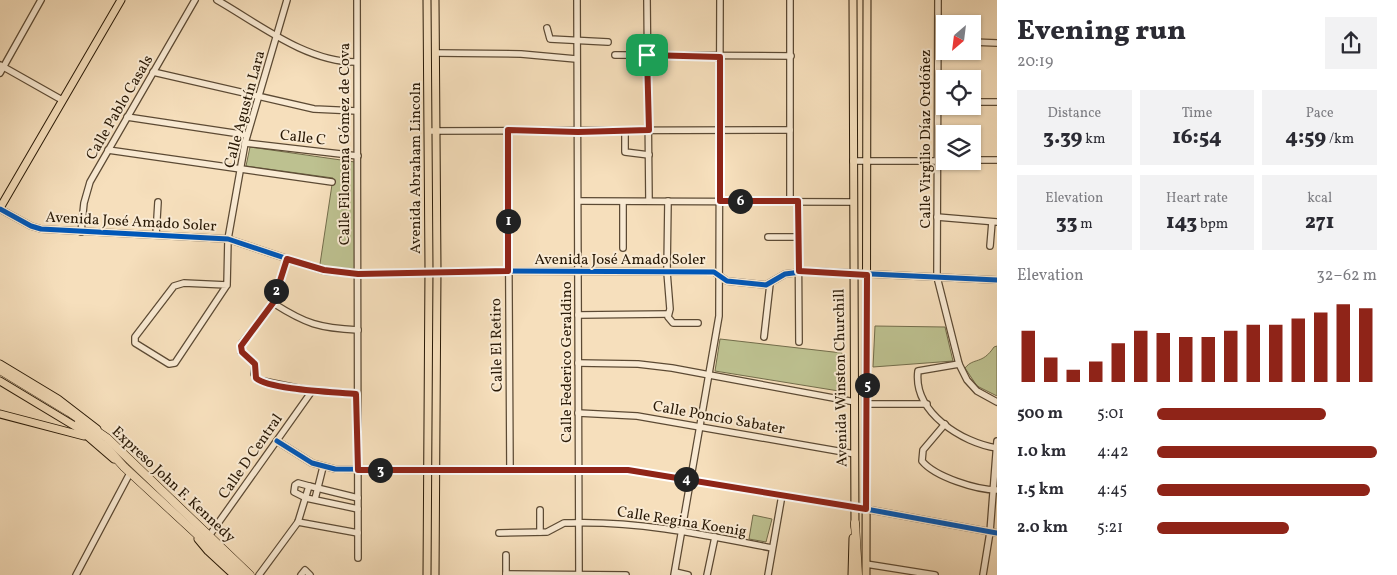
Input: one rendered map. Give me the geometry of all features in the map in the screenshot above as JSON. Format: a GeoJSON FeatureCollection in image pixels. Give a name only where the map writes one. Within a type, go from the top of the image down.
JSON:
{"type":"FeatureCollection","features":[{"type":"Feature","properties":{"kind":"highway","name":"Expreso John F. Kennedy"},"geometry":{"type":"LineString","coordinates":[[0,370],[106,438],[250,575]]}},
{"type":"Feature","properties":{"kind":"highway","name":"Expreso John F. Kennedy"},"geometry":{"type":"LineString","coordinates":[[0,376],[52,404],[79,424],[106,447],[127,470],[237,573]]}},
{"type":"Feature","properties":{"kind":"highway"},"geometry":{"type":"LineString","coordinates":[[855,523],[858,575]]}},
{"type":"Feature","properties":{"kind":"main road"},"geometry":{"type":"LineString","coordinates":[[0,208],[116,0]]}},
{"type":"Feature","properties":{"kind":"main road"},"geometry":{"type":"LineString","coordinates":[[0,199],[121,0]]}},
{"type":"Feature","properties":{"kind":"main road","name":"Avenida Abraham Lincoln"},"geometry":{"type":"LineString","coordinates":[[427,0],[433,131]]}},
{"type":"Feature","properties":{"kind":"main road","name":"Avenida Abraham Lincoln"},"geometry":{"type":"LineString","coordinates":[[435,0],[432,470],[435,575]]}},
{"type":"Feature","properties":{"kind":"main road","name":"Avenida Winston Churchill"},"geometry":{"type":"LineString","coordinates":[[852,575],[855,523],[853,0]]}},
{"type":"Feature","properties":{"kind":"main road","name":"Avenida Winston Churchill"},"geometry":{"type":"LineString","coordinates":[[866,575],[867,0]]}},
{"type":"Feature","properties":{"kind":"main road"},"geometry":{"type":"LineString","coordinates":[[0,364],[58,399],[90,422],[106,438]]}},
{"type":"Feature","properties":{"kind":"main road"},"geometry":{"type":"LineString","coordinates":[[0,381],[57,414],[92,440],[127,470]]}},
{"type":"Feature","properties":{"kind":"main road"},"geometry":{"type":"LineString","coordinates":[[0,414],[78,434],[92,440]]}},
{"type":"Feature","properties":{"kind":"main road","name":"Avenida Abraham Lincoln"},"geometry":{"type":"LineString","coordinates":[[427,575],[432,470]]}},
{"type":"Feature","properties":{"kind":"street"},"geometry":{"type":"LineString","coordinates":[[0,73],[2,66],[41,0]]}},
{"type":"Feature","properties":{"kind":"street","name":"Calle Pablo Casals"},"geometry":{"type":"LineString","coordinates":[[81,232],[86,192],[108,150],[195,0]]}},
{"type":"Feature","properties":{"kind":"street"},"geometry":{"type":"LineString","coordinates":[[217,0],[278,36],[326,58],[342,62],[356,62]]}},
{"type":"Feature","properties":{"kind":"street","name":"Calle Agustín Lara"},"geometry":{"type":"LineString","coordinates":[[227,285],[228,239],[245,143],[278,36],[287,0]]}},
{"type":"Feature","properties":{"kind":"street","name":"Calle Filomena Gómez de Cova"},"geometry":{"type":"LineString","coordinates":[[357,0],[358,330],[356,394],[358,558]]}},
{"type":"Feature","properties":{"kind":"street","name":"Calle Federico Geraldino"},"geometry":{"type":"LineString","coordinates":[[577,0],[579,574]]}},
{"type":"Feature","properties":{"kind":"street"},"geometry":{"type":"LineString","coordinates":[[647,0],[649,201]]}},
{"type":"Feature","properties":{"kind":"street"},"geometry":{"type":"LineString","coordinates":[[688,575],[675,574],[718,316],[720,275],[720,0]]}},
{"type":"Feature","properties":{"kind":"street"},"geometry":{"type":"LineString","coordinates":[[790,0],[790,201]]}},
{"type":"Feature","properties":{"kind":"street","name":"Calle Virgilio Díaz Ordóñez"},"geometry":{"type":"LineString","coordinates":[[938,0],[938,15]]}},
{"type":"Feature","properties":{"kind":"street"},"geometry":{"type":"LineString","coordinates":[[547,28],[550,39],[577,42],[608,42]]}},
{"type":"Feature","properties":{"kind":"street"},"geometry":{"type":"LineString","coordinates":[[981,42],[997,43]]}},
{"type":"Feature","properties":{"kind":"street"},"geometry":{"type":"LineString","coordinates":[[436,53],[521,54],[576,59]]}},
{"type":"Feature","properties":{"kind":"street"},"geometry":{"type":"LineString","coordinates":[[615,55],[791,56]]}},
{"type":"Feature","properties":{"kind":"street"},"geometry":{"type":"LineString","coordinates":[[2,66],[60,99]]}},
{"type":"Feature","properties":{"kind":"street"},"geometry":{"type":"LineString","coordinates":[[153,72],[314,109],[357,111]]}},
{"type":"Feature","properties":{"kind":"street"},"geometry":{"type":"LineString","coordinates":[[981,102],[997,102]]}},
{"type":"Feature","properties":{"kind":"street"},"geometry":{"type":"LineString","coordinates":[[128,117],[247,135]]}},
{"type":"Feature","properties":{"kind":"street","name":"Calle El Retiro"},"geometry":{"type":"LineString","coordinates":[[508,130],[510,470]]}},
{"type":"Feature","properties":{"kind":"street"},"geometry":{"type":"LineString","coordinates":[[433,131],[790,130]]}},
{"type":"Feature","properties":{"kind":"street"},"geometry":{"type":"LineString","coordinates":[[624,131],[626,153],[649,154]]}},
{"type":"Feature","properties":{"kind":"street","name":"Calle C"},"geometry":{"type":"LineString","coordinates":[[245,143],[358,156]]}},
{"type":"Feature","properties":{"kind":"street"},"geometry":{"type":"LineString","coordinates":[[108,150],[332,182]]}},
{"type":"Feature","properties":{"kind":"street"},"geometry":{"type":"LineString","coordinates":[[853,161],[936,160]]}},
{"type":"Feature","properties":{"kind":"street"},"geometry":{"type":"LineString","coordinates":[[981,160],[997,160]]}},
{"type":"Feature","properties":{"kind":"street","name":"Calle Virgilio Díaz Ordóñez"},"geometry":{"type":"LineString","coordinates":[[937,170],[937,277],[959,364],[967,380],[977,391],[997,402]]}},
{"type":"Feature","properties":{"kind":"street"},"geometry":{"type":"LineString","coordinates":[[578,201],[853,202]]}},
{"type":"Feature","properties":{"kind":"street"},"geometry":{"type":"LineString","coordinates":[[668,201],[667,272],[670,309],[668,314],[670,322],[698,323]]}},
{"type":"Feature","properties":{"kind":"street"},"geometry":{"type":"LineString","coordinates":[[798,201],[799,342]]}},
{"type":"Feature","properties":{"kind":"street"},"geometry":{"type":"LineString","coordinates":[[156,235],[158,202]]}},
{"type":"Feature","properties":{"kind":"street"},"geometry":{"type":"LineString","coordinates":[[623,202],[623,248]]}},
{"type":"Feature","properties":{"kind":"street","name":"Avenida José Amado Soler"},"geometry":{"type":"LineString","coordinates":[[0,208],[31,226],[41,229],[228,239],[324,270],[358,274],[508,271],[579,273],[714,272],[726,281],[734,283],[770,284],[785,274],[799,271],[997,280]]}},
{"type":"Feature","properties":{"kind":"street"},"geometry":{"type":"LineString","coordinates":[[937,217],[994,222],[990,246]]}},
{"type":"Feature","properties":{"kind":"street"},"geometry":{"type":"LineString","coordinates":[[768,237],[799,237]]}},
{"type":"Feature","properties":{"kind":"street"},"geometry":{"type":"LineString","coordinates":[[287,259],[273,303],[242,343],[242,352],[255,364],[254,374],[258,380],[312,391],[356,394]]}},
{"type":"Feature","properties":{"kind":"street"},"geometry":{"type":"LineString","coordinates":[[184,283],[227,285],[175,363],[169,364],[135,342],[135,337],[174,286],[184,283]]}},
{"type":"Feature","properties":{"kind":"street"},"geometry":{"type":"LineString","coordinates":[[764,337],[770,284]]}},
{"type":"Feature","properties":{"kind":"street"},"geometry":{"type":"LineString","coordinates":[[273,303],[310,324],[329,329],[358,330]]}},
{"type":"Feature","properties":{"kind":"street"},"geometry":{"type":"LineString","coordinates":[[578,315],[668,314]]}},
{"type":"Feature","properties":{"kind":"street"},"geometry":{"type":"LineString","coordinates":[[578,363],[638,364],[672,368],[855,402]]}},
{"type":"Feature","properties":{"kind":"street"},"geometry":{"type":"LineString","coordinates":[[959,364],[918,371],[920,387],[926,404],[945,424],[976,443],[997,448]]}},
{"type":"Feature","properties":{"kind":"street","name":"Calle D Central"},"geometry":{"type":"LineString","coordinates":[[209,536],[312,391]]}},
{"type":"Feature","properties":{"kind":"street"},"geometry":{"type":"LineString","coordinates":[[867,404],[926,404]]}},
{"type":"Feature","properties":{"kind":"street","name":"Calle Poncio Sabater"},"geometry":{"type":"LineString","coordinates":[[578,413],[637,416],[855,454]]}},
{"type":"Feature","properties":{"kind":"street"},"geometry":{"type":"LineString","coordinates":[[945,424],[923,450],[922,461],[956,481],[995,490]]}},
{"type":"Feature","properties":{"kind":"street"},"geometry":{"type":"LineString","coordinates":[[277,441],[302,457],[323,467],[358,470],[628,470],[855,507],[997,534]]}},
{"type":"Feature","properties":{"kind":"street"},"geometry":{"type":"LineString","coordinates":[[983,575],[995,490],[997,441]]}},
{"type":"Feature","properties":{"kind":"street"},"geometry":{"type":"LineString","coordinates":[[315,499],[323,467]]}},
{"type":"Feature","properties":{"kind":"street"},"geometry":{"type":"LineString","coordinates":[[76,575],[127,470]]}},
{"type":"Feature","properties":{"kind":"street"},"geometry":{"type":"LineString","coordinates":[[358,498],[298,483],[294,489],[296,494],[306,498],[358,509]]}},
{"type":"Feature","properties":{"kind":"street"},"geometry":{"type":"LineString","coordinates":[[259,575],[298,522],[309,486]]}},
{"type":"Feature","properties":{"kind":"street"},"geometry":{"type":"LineString","coordinates":[[768,575],[782,495]]}},
{"type":"Feature","properties":{"kind":"street"},"geometry":{"type":"LineString","coordinates":[[540,510],[540,532]]}},
{"type":"Feature","properties":{"kind":"street"},"geometry":{"type":"LineString","coordinates":[[298,522],[358,533]]}},
{"type":"Feature","properties":{"kind":"street","name":"Calle Regina Koenig"},"geometry":{"type":"LineString","coordinates":[[499,533],[540,532],[551,530],[564,523],[623,522],[772,548]]}},
{"type":"Feature","properties":{"kind":"street"},"geometry":{"type":"LineString","coordinates":[[707,575],[715,537]]}},
{"type":"Feature","properties":{"kind":"street"},"geometry":{"type":"LineString","coordinates":[[506,555],[506,574],[626,575]]}},
{"type":"Feature","properties":{"kind":"street"},"geometry":{"type":"LineString","coordinates":[[866,564],[935,575]]}},
{"type":"Feature","properties":{"kind":"street"},"geometry":{"type":"LineString","coordinates":[[301,575],[305,570],[310,575]]}},
{"type":"Feature","properties":{"kind":"green space"},"geometry":{"type":"Polygon","coordinates":[[[250,147],[355,162],[355,269],[327,267],[320,264],[333,178],[246,166],[250,147]]]}},
{"type":"Feature","properties":{"kind":"green space"},"geometry":{"type":"Polygon","coordinates":[[[875,326],[945,327],[953,361],[873,367],[875,326]]]}},
{"type":"Feature","properties":{"kind":"green space"},"geometry":{"type":"Polygon","coordinates":[[[720,339],[842,353],[845,392],[715,371],[720,339]]]}},
{"type":"Feature","properties":{"kind":"green space"},"geometry":{"type":"Polygon","coordinates":[[[997,346],[997,396],[977,386],[965,368],[982,359],[997,346]]]}},
{"type":"Feature","properties":{"kind":"green space"},"geometry":{"type":"Polygon","coordinates":[[[753,515],[772,519],[766,542],[749,539],[753,515]]]}},
{"type":"Feature","properties":{"kind":"cycle path"},"geometry":{"type":"LineString","coordinates":[[0,209],[31,226],[41,229],[228,239],[324,271],[358,274],[508,271],[714,272],[727,281],[766,285],[785,274],[809,271],[997,280]]}},
{"type":"Feature","properties":{"kind":"cycle path"},"geometry":{"type":"LineString","coordinates":[[277,441],[312,463],[335,469],[628,470],[855,507],[997,533]]}},
{"type":"Feature","properties":{"kind":"route"},"geometry":{"type":"LineString","coordinates":[[647,55],[720,57],[720,201],[798,201],[799,271],[867,275],[866,509],[628,470],[358,470],[356,394],[312,391],[265,382],[256,378],[254,374],[255,364],[240,350],[241,346],[273,303],[287,259],[324,270],[358,274],[508,271],[508,130],[578,132],[649,130],[647,55]]}}]}
